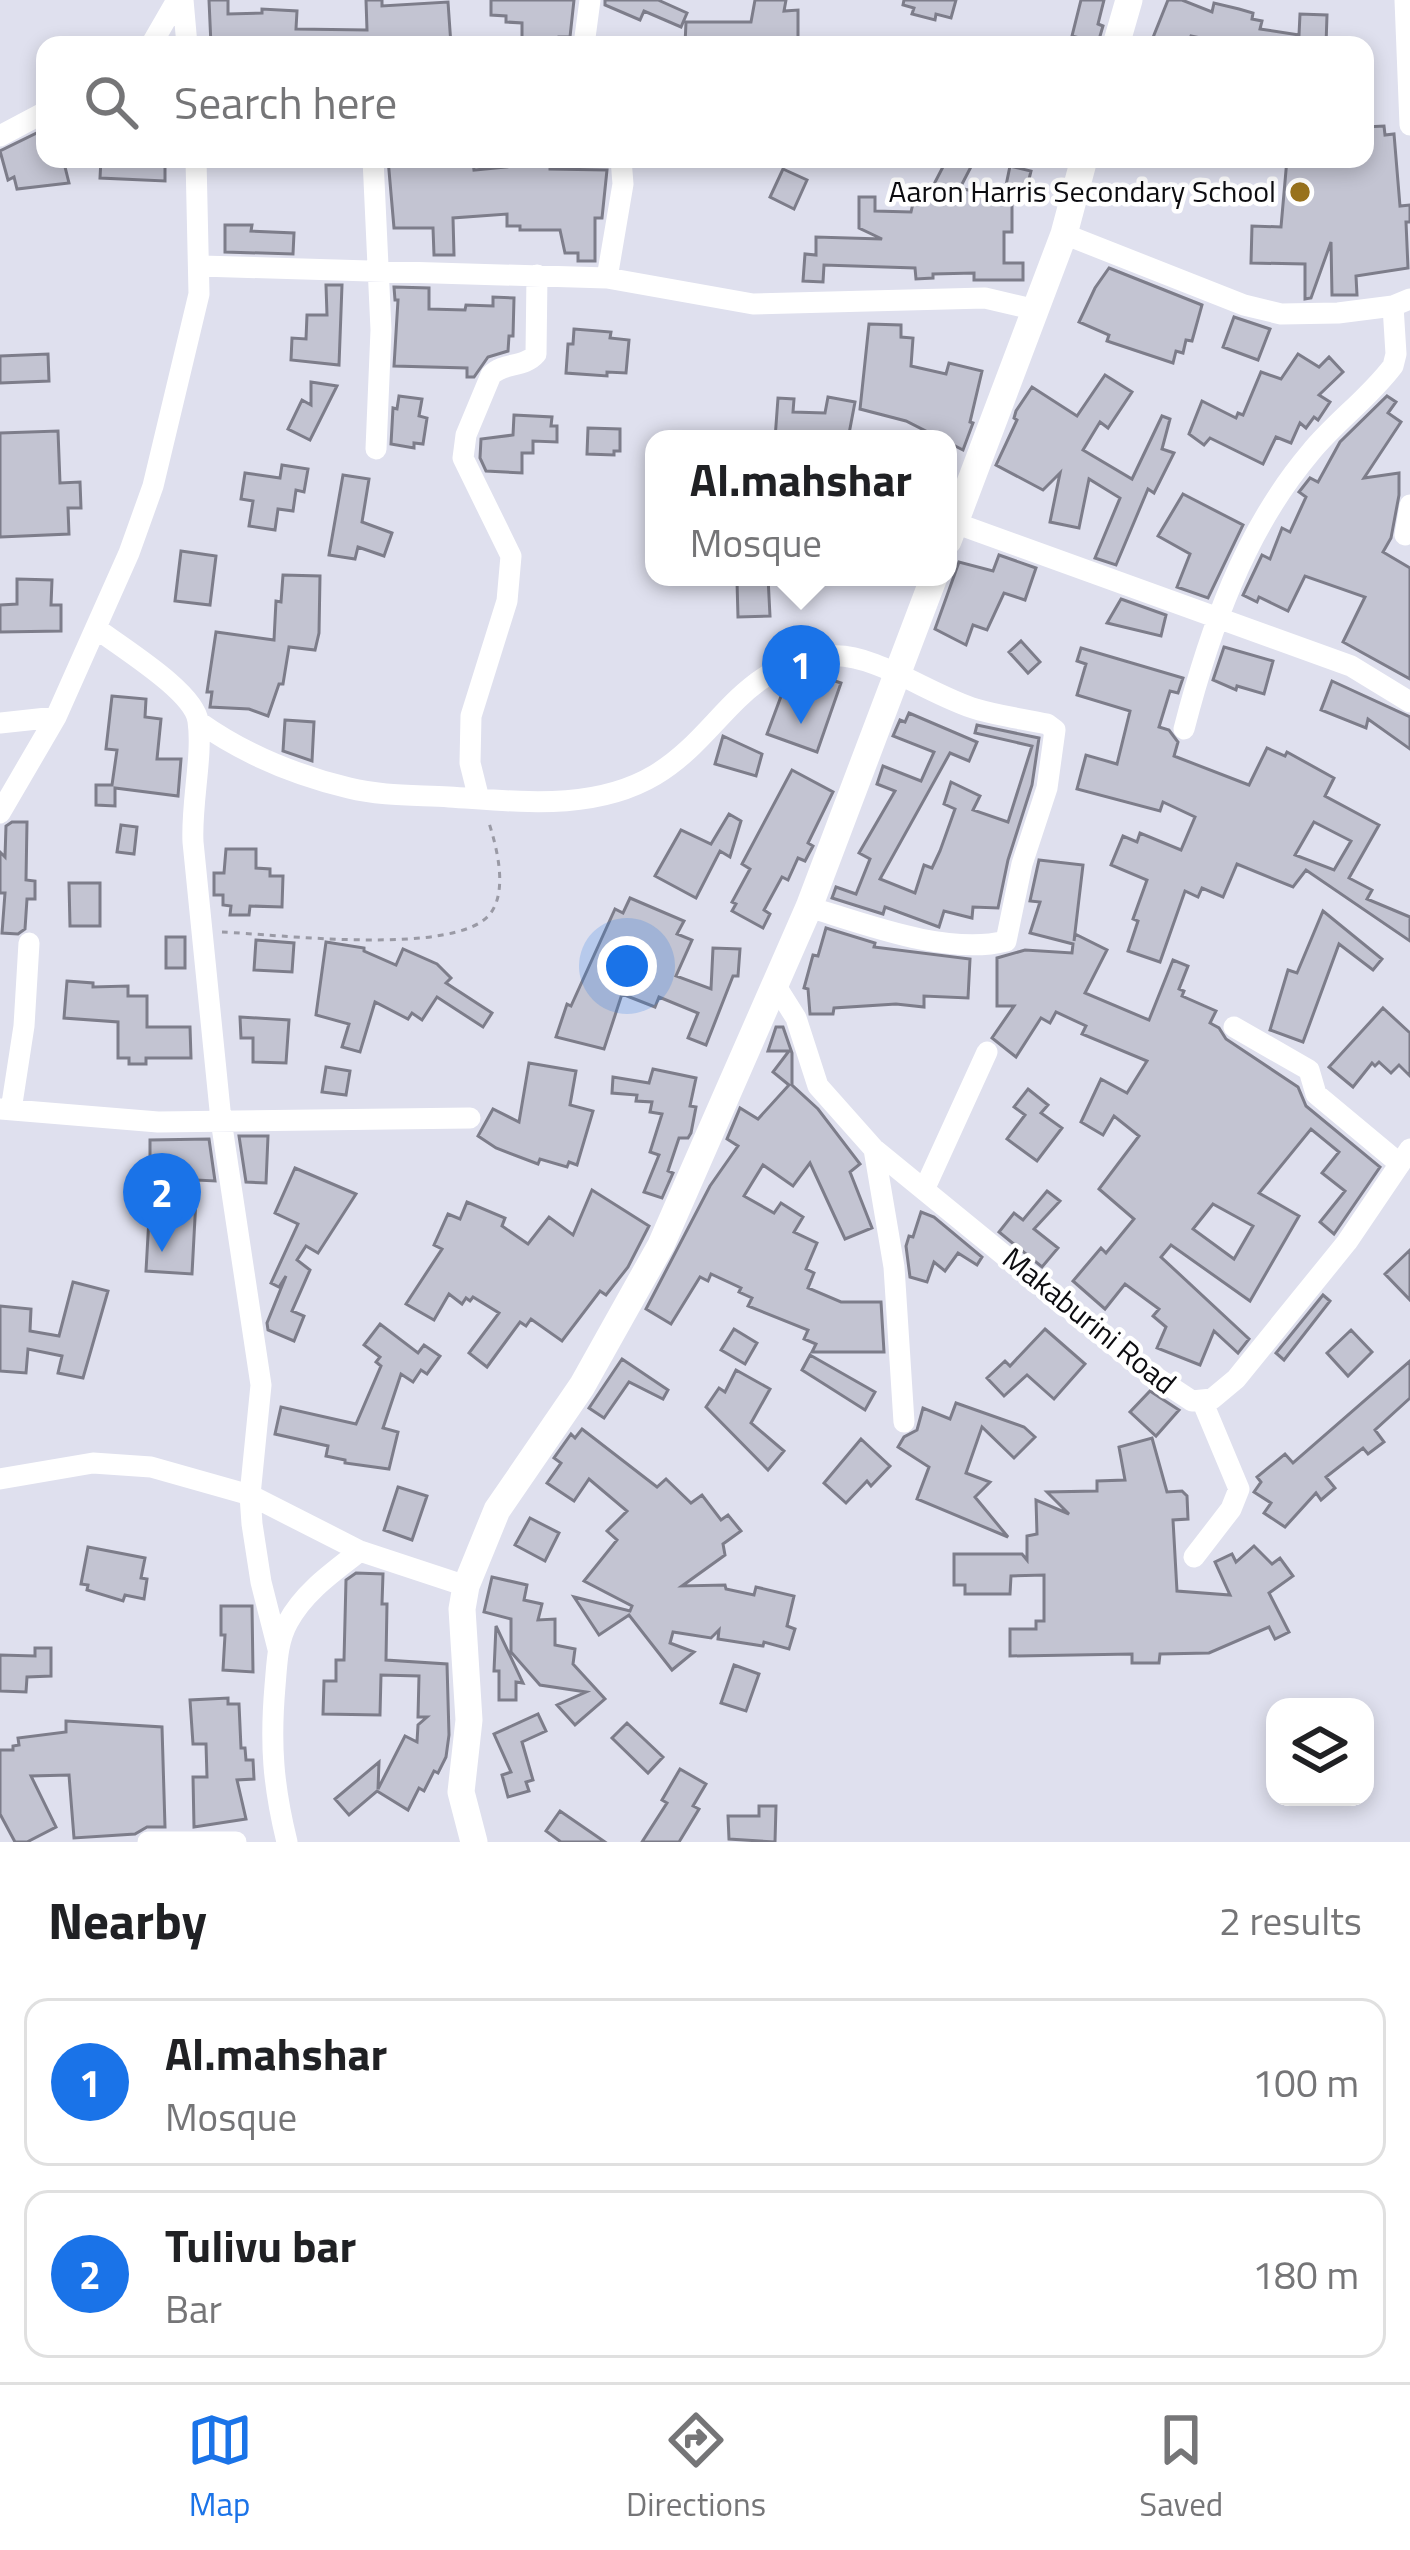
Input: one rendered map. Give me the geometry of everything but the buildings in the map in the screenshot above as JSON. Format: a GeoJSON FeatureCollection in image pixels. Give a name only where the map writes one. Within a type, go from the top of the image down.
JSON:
{"type":"FeatureCollection","features":[{"type":"Feature","properties":{"kind":"street"},"geometry":{"type":"LineString","coordinates":[[158,36],[180,0]]}},
{"type":"Feature","properties":{"kind":"street"},"geometry":{"type":"LineString","coordinates":[[180,0],[186,36]]}},
{"type":"Feature","properties":{"kind":"street"},"geometry":{"type":"LineString","coordinates":[[585,36],[590,0]]}},
{"type":"Feature","properties":{"kind":"street"},"geometry":{"type":"LineString","coordinates":[[1119,36],[1129,0]]}},
{"type":"Feature","properties":{"kind":"street"},"geometry":{"type":"LineString","coordinates":[[1405,0],[1410,125]]}},
{"type":"Feature","properties":{"kind":"street"},"geometry":{"type":"LineString","coordinates":[[0,136],[36,117]]}},
{"type":"Feature","properties":{"kind":"street"},"geometry":{"type":"LineString","coordinates":[[0,814],[56,717],[153,486],[194,324],[201,266],[196,168]]}},
{"type":"Feature","properties":{"kind":"street"},"geometry":{"type":"LineString","coordinates":[[374,168],[381,330],[376,449]]}},
{"type":"Feature","properties":{"kind":"street"},"geometry":{"type":"LineString","coordinates":[[607,278],[622,168]]}},
{"type":"Feature","properties":{"kind":"street"},"geometry":{"type":"LineString","coordinates":[[957,517],[1064,234],[1082,168]]}},
{"type":"Feature","properties":{"kind":"street"},"geometry":{"type":"LineString","coordinates":[[1064,234],[1244,305],[1281,314],[1338,313],[1401,303],[1396,354],[1401,370],[1295,472],[1257,534],[1216,617],[1184,729]]}},
{"type":"Feature","properties":{"kind":"street"},"geometry":{"type":"LineString","coordinates":[[201,266],[607,278],[752,304],[985,298],[1033,309]]}},
{"type":"Feature","properties":{"kind":"street"},"geometry":{"type":"LineString","coordinates":[[479,799],[470,763],[471,716],[512,571],[505,540],[466,469],[463,447],[491,375],[536,354],[537,275]]}},
{"type":"Feature","properties":{"kind":"street"},"geometry":{"type":"LineString","coordinates":[[1405,535],[1410,505]]}},
{"type":"Feature","properties":{"kind":"street"},"geometry":{"type":"LineString","coordinates":[[957,534],[1352,665],[1410,702]]}},
{"type":"Feature","properties":{"kind":"street"},"geometry":{"type":"LineString","coordinates":[[475,1842],[461,1792],[469,1720],[462,1609],[466,1586],[497,1510],[581,1385],[661,1246],[809,907],[931,586]]}},
{"type":"Feature","properties":{"kind":"street"},"geometry":{"type":"LineString","coordinates":[[96,628],[174,687],[189,701],[199,722],[191,813],[221,1120],[261,1385],[250,1495],[261,1582],[278,1648],[270,1741],[287,1842]]}},
{"type":"Feature","properties":{"kind":"street"},"geometry":{"type":"LineString","coordinates":[[199,722],[252,754],[354,790],[555,802],[637,784],[672,763],[740,694],[782,667],[810,659],[852,656],[875,662],[896,676],[975,709],[1048,724],[1055,730],[1047,788],[1022,864],[1006,940],[977,945],[900,934],[809,907]]}},
{"type":"Feature","properties":{"kind":"street"},"geometry":{"type":"LineString","coordinates":[[0,723],[56,717]]}},
{"type":"Feature","properties":{"kind":"street"},"geometry":{"type":"LineString","coordinates":[[29,943],[24,1026],[5,1110],[158,1122],[470,1118]]}},
{"type":"Feature","properties":{"kind":"street","name":"Makaburini Road"},"geometry":{"type":"LineString","coordinates":[[774,983],[796,1018],[818,1086],[874,1149],[1172,1391],[1204,1402],[1236,1378],[1307,1294],[1405,1156]]}},
{"type":"Feature","properties":{"kind":"street"},"geometry":{"type":"LineString","coordinates":[[1234,1027],[1310,1070],[1316,1094],[1405,1156]]}},
{"type":"Feature","properties":{"kind":"street"},"geometry":{"type":"LineString","coordinates":[[924,1190],[987,1052]]}},
{"type":"Feature","properties":{"kind":"street"},"geometry":{"type":"LineString","coordinates":[[874,1149],[892,1252],[904,1422]]}},
{"type":"Feature","properties":{"kind":"street"},"geometry":{"type":"LineString","coordinates":[[1194,1557],[1239,1490],[1204,1402]]}},
{"type":"Feature","properties":{"kind":"street"},"geometry":{"type":"LineString","coordinates":[[0,1479],[120,1463],[206,1480],[250,1495],[360,1551],[466,1586]]}},
{"type":"Feature","properties":{"kind":"street"},"geometry":{"type":"LineString","coordinates":[[278,1648],[297,1608],[319,1583],[360,1551]]}},
{"type":"Feature","properties":{"kind":"street"},"geometry":{"type":"LineString","coordinates":[[148,1842],[236,1842]]}},
{"type":"Feature","properties":{"kind":"path"},"geometry":{"type":"LineString","coordinates":[[202,931],[392,940],[471,927],[487,918],[498,896],[497,850],[479,799]]}},
{"type":"Feature","properties":{"kind":"place","name":"Aaron Harris Secondary School"},"geometry":{"type":"Point","coordinates":[1300,192]}},
{"type":"Feature","properties":{"kind":"place","name":"Al.mahshar"},"geometry":{"type":"Point","coordinates":[801,724]}},
{"type":"Feature","properties":{"kind":"place","name":"Tulivu bar"},"geometry":{"type":"Point","coordinates":[162,1252]}}]}
